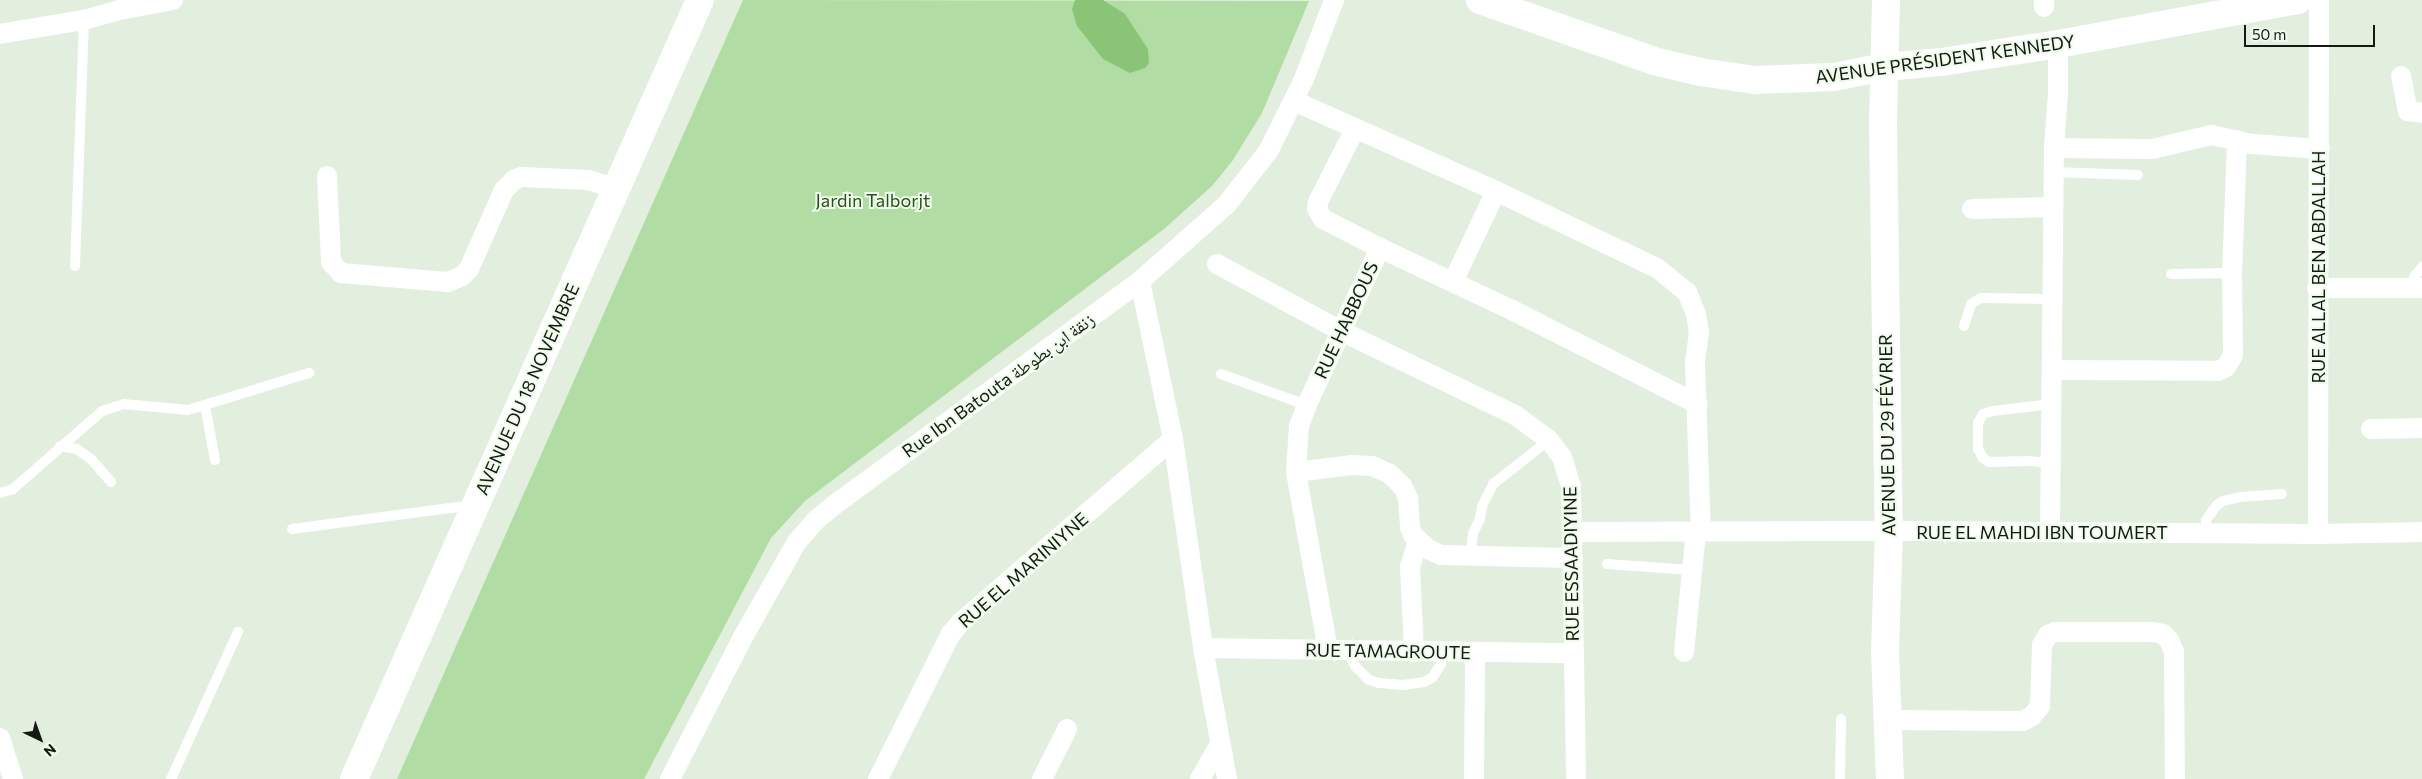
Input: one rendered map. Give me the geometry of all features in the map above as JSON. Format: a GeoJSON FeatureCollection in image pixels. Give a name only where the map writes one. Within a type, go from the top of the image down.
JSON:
{"type":"FeatureCollection","features":[{"type":"Feature","properties":{"kind":"street"},"geometry":{"type":"LineString","coordinates":[[0,34],[84,20],[120,10],[174,0]]}},
{"type":"Feature","properties":{"kind":"street","name":"AVENUE DU 18 NOVEMBRE"},"geometry":{"type":"LineString","coordinates":[[354,779],[700,0]]}},
{"type":"Feature","properties":{"kind":"street","name":"Rue Ibn Batouta زنقة ابن بطوطة"},"geometry":{"type":"LineString","coordinates":[[670,779],[778,571],[796,543],[816,520],[1140,281],[1196,233],[1246,182],[1269,150],[1294,100],[1334,0]]}},
{"type":"Feature","properties":{"kind":"street","name":"AVENUE PRÉSIDENT KENNEDY"},"geometry":{"type":"LineString","coordinates":[[1480,0],[1654,61],[1700,72],[1755,80],[1834,77],[1884,80],[1941,62],[2058,44],[2298,0]]}},
{"type":"Feature","properties":{"kind":"street","name":"AVENUE DU 29 FÉVRIER"},"geometry":{"type":"LineString","coordinates":[[1886,0],[1884,80],[1889,531],[1885,652],[1890,779]]}},
{"type":"Feature","properties":{"kind":"street","name":"RUE ALLAL BEN ABDALLAH"},"geometry":{"type":"LineString","coordinates":[[2318,534],[2319,0]]}},
{"type":"Feature","properties":{"kind":"street"},"geometry":{"type":"LineString","coordinates":[[2050,531],[2053,207],[2058,44]]}},
{"type":"Feature","properties":{"kind":"street"},"geometry":{"type":"LineString","coordinates":[[2401,76],[2408,111],[2422,113]]}},
{"type":"Feature","properties":{"kind":"street"},"geometry":{"type":"LineString","coordinates":[[1294,100],[1657,268],[1687,292],[1696,314],[1699,333],[1695,363],[1698,532],[1691,570],[1684,652]]}},
{"type":"Feature","properties":{"kind":"street"},"geometry":{"type":"LineString","coordinates":[[1355,129],[1318,202],[1317,209],[1323,219],[1380,248]]}},
{"type":"Feature","properties":{"kind":"street"},"geometry":{"type":"LineString","coordinates":[[2054,148],[2152,149],[2211,135],[2274,146],[2320,149]]}},
{"type":"Feature","properties":{"kind":"street"},"geometry":{"type":"LineString","coordinates":[[2052,370],[2218,372],[2226,367],[2233,354],[2232,273],[2237,140]]}},
{"type":"Feature","properties":{"kind":"street"},"geometry":{"type":"LineString","coordinates":[[327,176],[331,262],[341,273],[448,282],[462,276],[469,268],[504,190],[514,180],[521,177],[589,180],[616,188]]}},
{"type":"Feature","properties":{"kind":"street"},"geometry":{"type":"LineString","coordinates":[[1453,282],[1496,192]]}},
{"type":"Feature","properties":{"kind":"street"},"geometry":{"type":"LineString","coordinates":[[1972,209],[2053,207]]}},
{"type":"Feature","properties":{"kind":"street","name":"RUE HABBOUS"},"geometry":{"type":"LineString","coordinates":[[1337,650],[1296,472],[1299,426],[1306,405],[1380,248],[1453,282],[1697,404]]}},
{"type":"Feature","properties":{"kind":"street","name":"RUE ESSAADIYINE"},"geometry":{"type":"LineString","coordinates":[[1217,264],[1341,331],[1515,415],[1549,440],[1562,457],[1571,486],[1576,779]]}},
{"type":"Feature","properties":{"kind":"street"},"geometry":{"type":"LineString","coordinates":[[1140,281],[1173,439],[1203,648],[1227,779]]}},
{"type":"Feature","properties":{"kind":"street"},"geometry":{"type":"LineString","coordinates":[[2317,288],[2419,288]]}},
{"type":"Feature","properties":{"kind":"street"},"geometry":{"type":"LineString","coordinates":[[2372,429],[2422,428]]}},
{"type":"Feature","properties":{"kind":"street","name":"RUE EL MARINIYNE"},"geometry":{"type":"LineString","coordinates":[[878,779],[940,651],[955,628],[1173,439]]}},
{"type":"Feature","properties":{"kind":"street"},"geometry":{"type":"LineString","coordinates":[[1296,472],[1352,465],[1372,466],[1390,474],[1403,487],[1408,498],[1410,527],[1418,540],[1428,549],[1441,555],[1573,558]]}},
{"type":"Feature","properties":{"kind":"street","name":"RUE EL MAHDI IBN TOUMERT"},"geometry":{"type":"LineString","coordinates":[[1572,532],[2050,531],[2318,534],[2422,532]]}},
{"type":"Feature","properties":{"kind":"street"},"geometry":{"type":"LineString","coordinates":[[1414,652],[1410,567],[1418,540]]}},
{"type":"Feature","properties":{"kind":"street"},"geometry":{"type":"LineString","coordinates":[[1888,720],[2023,721],[2032,716],[2040,706],[2042,645],[2048,634],[2055,632],[2153,632],[2163,634],[2169,640],[2174,651],[2175,779]]}},
{"type":"Feature","properties":{"kind":"street","name":"RUE TAMAGROUTE"},"geometry":{"type":"LineString","coordinates":[[1203,648],[1574,653]]}},
{"type":"Feature","properties":{"kind":"street"},"geometry":{"type":"LineString","coordinates":[[1474,779],[1475,653]]}},
{"type":"Feature","properties":{"kind":"street"},"geometry":{"type":"LineString","coordinates":[[1042,779],[1067,730]]}},
{"type":"Feature","properties":{"kind":"street"},"geometry":{"type":"LineString","coordinates":[[0,738],[13,779]]}},
{"type":"Feature","properties":{"kind":"street"},"geometry":{"type":"LineString","coordinates":[[1200,779],[1220,744]]}},
{"type":"Feature","properties":{"kind":"lane"},"geometry":{"type":"LineString","coordinates":[[75,266],[84,20]]}},
{"type":"Feature","properties":{"kind":"lane"},"geometry":{"type":"LineString","coordinates":[[2054,172],[2138,174]]}},
{"type":"Feature","properties":{"kind":"lane"},"geometry":{"type":"LineString","coordinates":[[2419,288],[2414,277],[2422,267]]}},
{"type":"Feature","properties":{"kind":"lane"},"geometry":{"type":"LineString","coordinates":[[2171,274],[2232,273]]}},
{"type":"Feature","properties":{"kind":"lane"},"geometry":{"type":"LineString","coordinates":[[1964,326],[1971,304],[1981,298],[2052,299]]}},
{"type":"Feature","properties":{"kind":"lane"},"geometry":{"type":"LineString","coordinates":[[0,493],[13,489],[102,411],[124,404],[188,410],[309,373]]}},
{"type":"Feature","properties":{"kind":"lane"},"geometry":{"type":"LineString","coordinates":[[1221,374],[1306,405]]}},
{"type":"Feature","properties":{"kind":"lane"},"geometry":{"type":"LineString","coordinates":[[2052,404],[1992,411],[1983,414],[1978,423],[1978,449],[1982,458],[1989,462],[2029,460],[2052,463]]}},
{"type":"Feature","properties":{"kind":"lane"},"geometry":{"type":"LineString","coordinates":[[205,405],[215,460]]}},
{"type":"Feature","properties":{"kind":"lane"},"geometry":{"type":"LineString","coordinates":[[1473,556],[1471,550],[1473,533],[1480,519],[1482,506],[1494,484],[1549,440]]}},
{"type":"Feature","properties":{"kind":"lane"},"geometry":{"type":"LineString","coordinates":[[60,446],[78,449],[92,460],[111,482]]}},
{"type":"Feature","properties":{"kind":"lane"},"geometry":{"type":"LineString","coordinates":[[2206,533],[2206,520],[2216,505],[2223,501],[2240,497],[2282,494]]}},
{"type":"Feature","properties":{"kind":"lane"},"geometry":{"type":"LineString","coordinates":[[292,529],[476,504]]}},
{"type":"Feature","properties":{"kind":"lane"},"geometry":{"type":"LineString","coordinates":[[1607,564],[1691,570]]}},
{"type":"Feature","properties":{"kind":"lane"},"geometry":{"type":"LineString","coordinates":[[171,779],[238,632]]}},
{"type":"Feature","properties":{"kind":"lane"},"geometry":{"type":"LineString","coordinates":[[1337,650],[1369,680],[1379,683],[1403,685],[1424,682],[1432,678],[1441,664],[1441,652]]}},
{"type":"Feature","properties":{"kind":"lane"},"geometry":{"type":"LineString","coordinates":[[1840,779],[1841,719]]}},
{"type":"Feature","properties":{"kind":"green space","name":"Jardin Talborjt"},"geometry":{"type":"Polygon","coordinates":[[[743,0],[1309,1],[1262,113],[1233,160],[1212,186],[1164,229],[805,501],[771,538],[644,779],[397,779],[743,0]]]}},
{"type":"Feature","properties":{"kind":"shaded area"},"geometry":{"type":"Polygon","coordinates":[[[1075,0],[1103,0],[1125,14],[1148,49],[1149,63],[1145,68],[1130,73],[1103,59],[1077,26],[1072,9],[1075,0]]]}}]}
